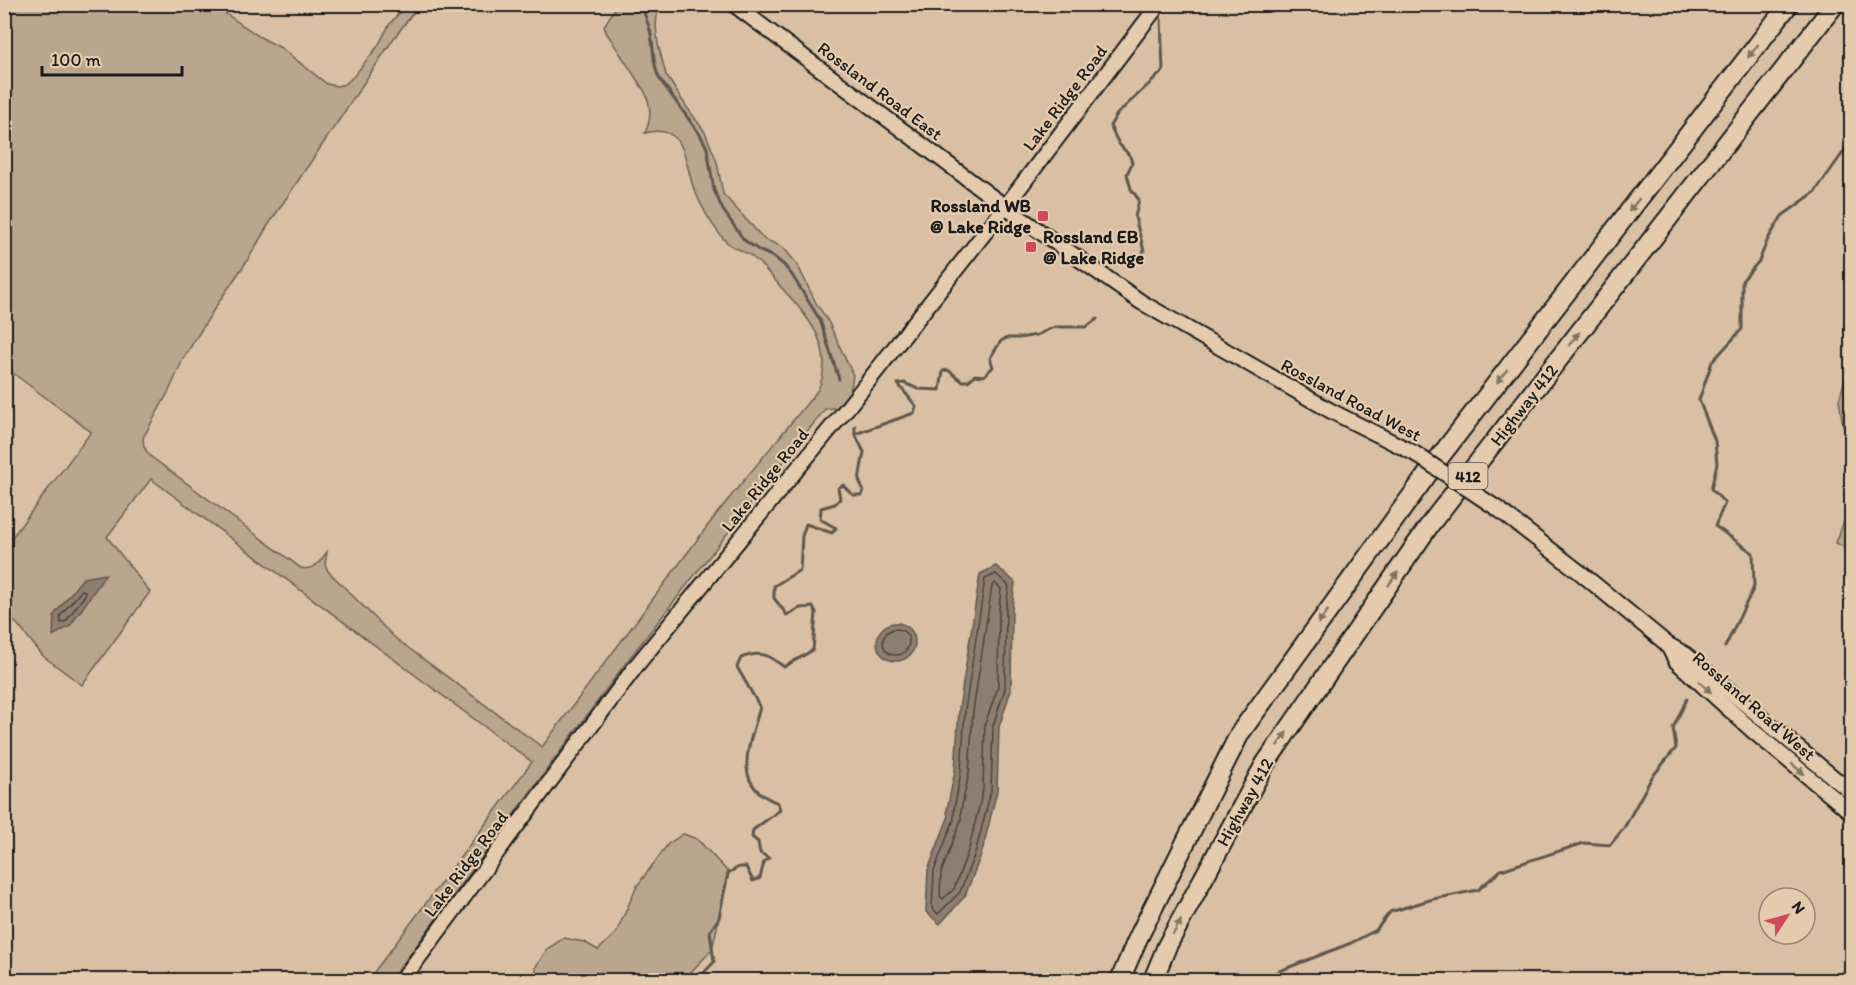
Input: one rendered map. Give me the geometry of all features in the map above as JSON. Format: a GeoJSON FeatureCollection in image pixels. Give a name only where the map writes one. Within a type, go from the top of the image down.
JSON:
{"type":"FeatureCollection","features":[{"type":"Feature","properties":{"kind":"highway","name":"Highway 412"},"geometry":{"type":"LineString","coordinates":[[1120,981],[1138,938],[1240,733],[1442,454],[1789,4]]}},
{"type":"Feature","properties":{"kind":"highway","name":"Highway 412"},"geometry":{"type":"LineString","coordinates":[[1153,981],[1167,946],[1265,764],[1425,533],[1835,4]]}},
{"type":"Feature","properties":{"kind":"main road","name":"Rossland Road East"},"geometry":{"type":"LineString","coordinates":[[733,4],[1005,207]]}},
{"type":"Feature","properties":{"kind":"main road","name":"Lake Ridge Road"},"geometry":{"type":"LineString","coordinates":[[402,981],[636,666],[848,407],[1005,207],[1159,4]]}},
{"type":"Feature","properties":{"kind":"main road","name":"Rossland Road West"},"geometry":{"type":"LineString","coordinates":[[1005,207],[1141,302],[1331,411],[1414,453],[1498,509],[1667,644],[1685,654],[1851,793]]}},
{"type":"Feature","properties":{"kind":"main road","name":"Rossland Road West"},"geometry":{"type":"LineString","coordinates":[[1667,644],[1676,661],[1753,731],[1851,813]]}},
{"type":"Feature","properties":{"kind":"street"},"geometry":{"type":"LineString","coordinates":[[1846,981],[1851,973]]}},
{"type":"Feature","properties":{"kind":"shaded area"},"geometry":{"type":"Polygon","coordinates":[[[5,5],[213,5],[260,37],[281,48],[327,84],[337,86],[345,84],[354,76],[378,46],[389,25],[406,5],[419,5],[394,38],[267,227],[183,359],[170,389],[143,438],[144,447],[150,456],[301,568],[313,567],[327,552],[325,564],[328,571],[395,638],[542,747],[718,512],[818,390],[823,374],[824,360],[821,346],[809,321],[759,263],[747,253],[725,241],[717,231],[697,195],[682,147],[669,133],[659,131],[645,133],[650,117],[647,97],[604,26],[617,5],[658,5],[656,26],[658,44],[666,75],[705,132],[717,162],[723,194],[764,239],[783,247],[797,264],[816,303],[828,321],[853,375],[848,407],[825,409],[628,660],[391,980],[368,980],[532,762],[151,479],[107,537],[150,592],[82,685],[43,656],[18,625],[5,614],[4,548],[91,432],[5,367],[5,5]]]}},
{"type":"Feature","properties":{"kind":"shaded area"},"geometry":{"type":"Polygon","coordinates":[[[1851,358],[1851,449],[1843,425],[1839,400],[1851,358]]]}},
{"type":"Feature","properties":{"kind":"shaded area"},"geometry":{"type":"Polygon","coordinates":[[[1851,502],[1852,551],[1836,543],[1851,502]]]}},
{"type":"Feature","properties":{"kind":"shaded area"},"geometry":{"type":"Polygon","coordinates":[[[683,834],[697,839],[729,873],[712,950],[686,980],[539,980],[535,968],[547,949],[564,938],[584,942],[598,950],[616,933],[637,886],[668,844],[683,834]]]}},
{"type":"Feature","properties":{"kind":"water"},"geometry":{"type":"Polygon","coordinates":[[[996,566],[1015,582],[1012,609],[1011,690],[999,727],[997,791],[982,852],[965,896],[940,924],[926,912],[928,870],[948,818],[947,810],[955,771],[959,709],[980,574],[996,566]]]}},
{"type":"Feature","properties":{"kind":"water"},"geometry":{"type":"Polygon","coordinates":[[[106,574],[70,626],[53,636],[54,615],[83,578],[106,574]]]}},
{"type":"Feature","properties":{"kind":"water"},"geometry":{"type":"Polygon","coordinates":[[[896,623],[910,628],[915,642],[910,656],[896,661],[882,656],[877,642],[882,628],[896,623]]]}},
{"type":"Feature","properties":{"kind":"waterway"},"geometry":{"type":"LineString","coordinates":[[644,4],[644,14],[651,33],[659,78],[701,136],[707,148],[714,190],[723,210],[744,240],[774,257],[792,275],[820,320],[839,379]]}},
{"type":"Feature","properties":{"kind":"waterway"},"geometry":{"type":"LineString","coordinates":[[1139,261],[1144,251],[1135,217],[1139,200],[1131,189],[1127,174],[1132,163],[1130,156],[1119,144],[1110,126],[1117,114],[1163,71],[1161,19]]}},
{"type":"Feature","properties":{"kind":"waterway"},"geometry":{"type":"LineString","coordinates":[[1725,647],[1754,587],[1753,553],[1715,526],[1725,503],[1711,489],[1717,464],[1715,441],[1699,400],[1712,362],[1742,329],[1742,281],[1759,261],[1768,239],[1782,216],[1815,192],[1852,140]]}},
{"type":"Feature","properties":{"kind":"waterway"},"geometry":{"type":"LineString","coordinates":[[855,434],[914,413],[916,406],[898,384],[904,383],[918,389],[940,390],[943,371],[948,370],[962,381],[968,381],[975,375],[984,376],[993,367],[990,358],[1001,341],[1007,338],[1037,335],[1054,327],[1086,327],[1097,319]]}},
{"type":"Feature","properties":{"kind":"waterway"},"geometry":{"type":"LineString","coordinates":[[697,980],[714,962],[710,931],[719,918],[728,873],[739,867],[746,867],[753,881],[760,878],[764,862],[769,858],[760,853],[758,842],[752,837],[753,830],[780,810],[778,803],[763,795],[753,786],[748,775],[748,749],[760,707],[737,667],[741,658],[754,654],[774,659],[784,667],[813,650],[816,612],[813,607],[800,608],[787,615],[774,598],[774,586],[800,570],[802,536],[806,524],[832,533],[836,528],[820,519],[821,508],[835,504],[840,499],[838,488],[843,485],[853,495],[862,495],[863,490],[859,480],[864,452],[855,434],[855,426]]}},
{"type":"Feature","properties":{"kind":"waterway"},"geometry":{"type":"LineString","coordinates":[[1256,980],[1351,943],[1376,930],[1390,912],[1433,899],[1478,890],[1501,870],[1584,843],[1610,845],[1624,828],[1652,777],[1676,748],[1673,728],[1687,699]]}},
{"type":"Feature","properties":{"kind":"place","name":"Rossland WB @ Lake Ridge"},"geometry":{"type":"Point","coordinates":[1043,216]}},
{"type":"Feature","properties":{"kind":"place","name":"Rossland EB @ Lake Ridge"},"geometry":{"type":"Point","coordinates":[1031,247]}}]}
